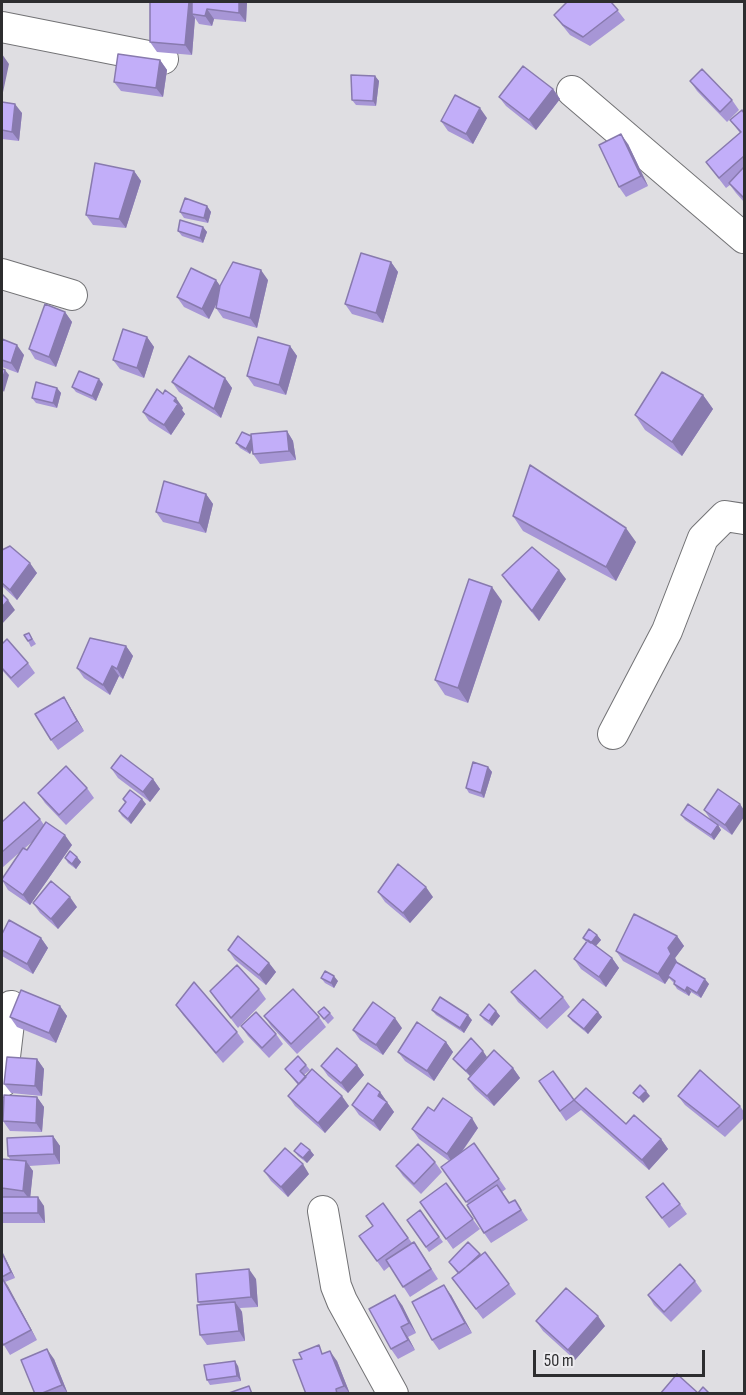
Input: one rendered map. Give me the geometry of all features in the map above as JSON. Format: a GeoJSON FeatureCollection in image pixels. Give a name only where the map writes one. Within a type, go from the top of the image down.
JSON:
{"type":"FeatureCollection","features":[{"type":"Feature","properties":{"kind":"street"},"geometry":{"type":"LineString","coordinates":[[2,27],[163,59]]}},
{"type":"Feature","properties":{"kind":"street"},"geometry":{"type":"LineString","coordinates":[[572,91],[744,238]]}},
{"type":"Feature","properties":{"kind":"street"},"geometry":{"type":"LineString","coordinates":[[2,274],[72,295]]}},
{"type":"Feature","properties":{"kind":"street"},"geometry":{"type":"LineString","coordinates":[[613,734],[667,631],[703,538],[725,516],[744,519]]}},
{"type":"Feature","properties":{"kind":"street"},"geometry":{"type":"LineString","coordinates":[[2,1082],[11,1006]]}},
{"type":"Feature","properties":{"kind":"street"},"geometry":{"type":"LineString","coordinates":[[322,1211],[336,1286],[393,1394]]}},
{"type":"Feature","properties":{"kind":"building"},"geometry":{"type":"Polygon","coordinates":[[[150,2],[189,2],[185,45],[150,42],[150,2]]]}},
{"type":"Feature","properties":{"kind":"building"},"geometry":{"type":"Polygon","coordinates":[[[192,2],[239,2],[239,13],[207,9],[205,16],[192,14],[192,2]]]}},
{"type":"Feature","properties":{"kind":"building"},"geometry":{"type":"Polygon","coordinates":[[[567,2],[611,2],[618,10],[583,37],[563,25],[554,15],[567,2]]]}},
{"type":"Feature","properties":{"kind":"building"},"geometry":{"type":"Polygon","coordinates":[[[118,54],[160,60],[156,88],[114,82],[118,54]]]}},
{"type":"Feature","properties":{"kind":"building"},"geometry":{"type":"Polygon","coordinates":[[[523,66],[553,89],[529,120],[499,97],[523,66]]]}},
{"type":"Feature","properties":{"kind":"building"},"geometry":{"type":"Polygon","coordinates":[[[702,69],[732,100],[720,112],[690,81],[702,69]]]}},
{"type":"Feature","properties":{"kind":"building"},"geometry":{"type":"Polygon","coordinates":[[[351,75],[375,76],[373,101],[352,100],[351,75]]]}},
{"type":"Feature","properties":{"kind":"building"},"geometry":{"type":"Polygon","coordinates":[[[455,95],[480,108],[466,134],[441,121],[455,95]]]}},
{"type":"Feature","properties":{"kind":"building"},"geometry":{"type":"Polygon","coordinates":[[[2,102],[15,104],[12,132],[2,130],[2,102]]]}},
{"type":"Feature","properties":{"kind":"building"},"geometry":{"type":"Polygon","coordinates":[[[742,110],[744,113],[744,156],[719,178],[706,162],[741,132],[730,120],[742,110]]]}},
{"type":"Feature","properties":{"kind":"building"},"geometry":{"type":"Polygon","coordinates":[[[621,134],[641,176],[619,187],[599,145],[621,134]]]}},
{"type":"Feature","properties":{"kind":"building"},"geometry":{"type":"Polygon","coordinates":[[[95,163],[134,171],[119,219],[86,215],[95,163]]]}},
{"type":"Feature","properties":{"kind":"building"},"geometry":{"type":"Polygon","coordinates":[[[744,167],[744,198],[729,183],[744,167]]]}},
{"type":"Feature","properties":{"kind":"building"},"geometry":{"type":"Polygon","coordinates":[[[185,198],[207,206],[204,218],[180,212],[185,198]]]}},
{"type":"Feature","properties":{"kind":"building"},"geometry":{"type":"Polygon","coordinates":[[[180,220],[203,227],[200,238],[178,231],[180,220]]]}},
{"type":"Feature","properties":{"kind":"building"},"geometry":{"type":"Polygon","coordinates":[[[361,253],[391,262],[376,313],[345,304],[361,253]]]}},
{"type":"Feature","properties":{"kind":"building"},"geometry":{"type":"Polygon","coordinates":[[[233,262],[261,270],[250,318],[216,308],[220,286],[233,262]]]}},
{"type":"Feature","properties":{"kind":"building"},"geometry":{"type":"Polygon","coordinates":[[[191,268],[216,280],[202,309],[177,297],[191,268]]]}},
{"type":"Feature","properties":{"kind":"building"},"geometry":{"type":"Polygon","coordinates":[[[45,304],[65,312],[49,357],[29,349],[45,304]]]}},
{"type":"Feature","properties":{"kind":"building"},"geometry":{"type":"Polygon","coordinates":[[[123,329],[147,337],[137,368],[113,360],[123,329]]]}},
{"type":"Feature","properties":{"kind":"building"},"geometry":{"type":"Polygon","coordinates":[[[258,337],[290,346],[279,385],[247,376],[258,337]]]}},
{"type":"Feature","properties":{"kind":"building"},"geometry":{"type":"Polygon","coordinates":[[[2,339],[17,345],[11,363],[2,360],[2,339]]]}},
{"type":"Feature","properties":{"kind":"building"},"geometry":{"type":"Polygon","coordinates":[[[189,356],[225,378],[214,409],[172,382],[189,356]]]}},
{"type":"Feature","properties":{"kind":"building"},"geometry":{"type":"Polygon","coordinates":[[[79,371],[99,379],[92,396],[72,387],[79,371]]]}},
{"type":"Feature","properties":{"kind":"building"},"geometry":{"type":"Polygon","coordinates":[[[662,372],[703,395],[672,442],[635,415],[662,372]]]}},
{"type":"Feature","properties":{"kind":"building"},"geometry":{"type":"Polygon","coordinates":[[[36,382],[57,388],[53,403],[32,398],[36,382]]]}},
{"type":"Feature","properties":{"kind":"building"},"geometry":{"type":"Polygon","coordinates":[[[157,389],[163,394],[165,390],[176,398],[174,401],[178,404],[164,425],[143,412],[157,389]]]}},
{"type":"Feature","properties":{"kind":"building"},"geometry":{"type":"Polygon","coordinates":[[[287,431],[289,451],[253,454],[251,434],[287,431]]]}},
{"type":"Feature","properties":{"kind":"building"},"geometry":{"type":"Polygon","coordinates":[[[242,432],[251,436],[246,449],[236,443],[242,432]]]}},
{"type":"Feature","properties":{"kind":"building"},"geometry":{"type":"Polygon","coordinates":[[[530,465],[626,528],[606,567],[513,516],[530,465]]]}},
{"type":"Feature","properties":{"kind":"building"},"geometry":{"type":"Polygon","coordinates":[[[164,481],[206,494],[199,523],[156,512],[164,481]]]}},
{"type":"Feature","properties":{"kind":"building"},"geometry":{"type":"Polygon","coordinates":[[[10,546],[30,563],[10,590],[2,583],[2,550],[10,546]]]}},
{"type":"Feature","properties":{"kind":"building"},"geometry":{"type":"Polygon","coordinates":[[[532,547],[559,570],[532,611],[502,575],[532,547]]]}},
{"type":"Feature","properties":{"kind":"building"},"geometry":{"type":"Polygon","coordinates":[[[469,579],[492,587],[458,688],[435,680],[469,579]]]}},
{"type":"Feature","properties":{"kind":"building"},"geometry":{"type":"Polygon","coordinates":[[[2,594],[8,600],[2,607],[2,594]]]}},
{"type":"Feature","properties":{"kind":"building"},"geometry":{"type":"Polygon","coordinates":[[[29,633],[32,639],[28,641],[24,635],[29,633]]]}},
{"type":"Feature","properties":{"kind":"building"},"geometry":{"type":"Polygon","coordinates":[[[90,638],[126,646],[117,669],[112,666],[103,685],[77,668],[90,638]]]}},
{"type":"Feature","properties":{"kind":"building"},"geometry":{"type":"Polygon","coordinates":[[[7,639],[28,663],[11,678],[2,668],[2,644],[7,639]]]}},
{"type":"Feature","properties":{"kind":"building"},"geometry":{"type":"Polygon","coordinates":[[[64,697],[77,721],[51,740],[35,714],[64,697]]]}},
{"type":"Feature","properties":{"kind":"building"},"geometry":{"type":"Polygon","coordinates":[[[121,755],[153,779],[143,792],[111,768],[121,755]]]}},
{"type":"Feature","properties":{"kind":"building"},"geometry":{"type":"Polygon","coordinates":[[[473,762],[488,767],[481,793],[466,788],[473,762]]]}},
{"type":"Feature","properties":{"kind":"building"},"geometry":{"type":"Polygon","coordinates":[[[66,766],[87,788],[59,815],[38,793],[66,766]]]}},
{"type":"Feature","properties":{"kind":"building"},"geometry":{"type":"Polygon","coordinates":[[[718,789],[740,804],[725,825],[704,810],[718,789]]]}},
{"type":"Feature","properties":{"kind":"building"},"geometry":{"type":"Polygon","coordinates":[[[130,790],[142,799],[128,819],[119,811],[126,802],[123,799],[130,790]]]}},
{"type":"Feature","properties":{"kind":"building"},"geometry":{"type":"Polygon","coordinates":[[[24,802],[40,819],[2,852],[2,822],[24,802]]]}},
{"type":"Feature","properties":{"kind":"building"},"geometry":{"type":"Polygon","coordinates":[[[688,804],[718,825],[711,835],[681,815],[688,804]]]}},
{"type":"Feature","properties":{"kind":"building"},"geometry":{"type":"Polygon","coordinates":[[[46,822],[65,835],[23,895],[2,879],[23,848],[27,850],[46,822]]]}},
{"type":"Feature","properties":{"kind":"building"},"geometry":{"type":"Polygon","coordinates":[[[70,851],[77,857],[72,864],[65,858],[70,851]]]}},
{"type":"Feature","properties":{"kind":"building"},"geometry":{"type":"Polygon","coordinates":[[[398,864],[426,887],[403,913],[378,892],[398,864]]]}},
{"type":"Feature","properties":{"kind":"building"},"geometry":{"type":"Polygon","coordinates":[[[51,881],[70,897],[51,919],[33,903],[51,881]]]}},
{"type":"Feature","properties":{"kind":"building"},"geometry":{"type":"Polygon","coordinates":[[[634,914],[677,936],[668,948],[671,954],[658,974],[616,951],[634,914]]]}},
{"type":"Feature","properties":{"kind":"building"},"geometry":{"type":"Polygon","coordinates":[[[9,920],[41,938],[27,964],[2,950],[2,934],[9,920]]]}},
{"type":"Feature","properties":{"kind":"building"},"geometry":{"type":"Polygon","coordinates":[[[589,929],[597,935],[591,943],[583,938],[589,929]]]}},
{"type":"Feature","properties":{"kind":"building"},"geometry":{"type":"Polygon","coordinates":[[[238,936],[269,963],[259,975],[228,950],[238,936]]]}},
{"type":"Feature","properties":{"kind":"building"},"geometry":{"type":"Polygon","coordinates":[[[588,940],[612,958],[599,977],[574,959],[588,940]]]}},
{"type":"Feature","properties":{"kind":"building"},"geometry":{"type":"Polygon","coordinates":[[[676,962],[705,979],[697,993],[687,987],[685,991],[674,984],[675,981],[668,976],[676,962]]]}},
{"type":"Feature","properties":{"kind":"building"},"geometry":{"type":"Polygon","coordinates":[[[237,965],[259,989],[231,1018],[210,991],[237,965]]]}},
{"type":"Feature","properties":{"kind":"building"},"geometry":{"type":"Polygon","coordinates":[[[535,970],[563,997],[540,1019],[511,992],[535,970]]]}},
{"type":"Feature","properties":{"kind":"building"},"geometry":{"type":"Polygon","coordinates":[[[325,971],[334,976],[331,983],[321,978],[325,971]]]}},
{"type":"Feature","properties":{"kind":"building"},"geometry":{"type":"Polygon","coordinates":[[[194,982],[237,1032],[216,1053],[176,1005],[194,982]]]}},
{"type":"Feature","properties":{"kind":"building"},"geometry":{"type":"Polygon","coordinates":[[[293,989],[319,1017],[291,1044],[264,1016],[293,989]]]}},
{"type":"Feature","properties":{"kind":"building"},"geometry":{"type":"Polygon","coordinates":[[[21,990],[60,1006],[49,1033],[10,1017],[21,990]]]}},
{"type":"Feature","properties":{"kind":"building"},"geometry":{"type":"Polygon","coordinates":[[[440,997],[468,1015],[460,1028],[432,1010],[440,997]]]}},
{"type":"Feature","properties":{"kind":"building"},"geometry":{"type":"Polygon","coordinates":[[[583,999],[598,1012],[584,1029],[568,1016],[583,999]]]}},
{"type":"Feature","properties":{"kind":"building"},"geometry":{"type":"Polygon","coordinates":[[[373,1002],[395,1018],[376,1045],[353,1030],[373,1002]]]}},
{"type":"Feature","properties":{"kind":"building"},"geometry":{"type":"Polygon","coordinates":[[[489,1004],[496,1011],[489,1021],[480,1015],[489,1004]]]}},
{"type":"Feature","properties":{"kind":"building"},"geometry":{"type":"Polygon","coordinates":[[[324,1007],[330,1013],[324,1019],[318,1012],[324,1007]]]}},
{"type":"Feature","properties":{"kind":"building"},"geometry":{"type":"Polygon","coordinates":[[[256,1012],[276,1034],[262,1048],[241,1026],[256,1012]]]}},
{"type":"Feature","properties":{"kind":"building"},"geometry":{"type":"Polygon","coordinates":[[[417,1022],[446,1042],[427,1071],[398,1052],[417,1022]]]}},
{"type":"Feature","properties":{"kind":"building"},"geometry":{"type":"Polygon","coordinates":[[[471,1038],[483,1051],[466,1071],[453,1059],[471,1038]]]}},
{"type":"Feature","properties":{"kind":"building"},"geometry":{"type":"Polygon","coordinates":[[[337,1048],[357,1065],[341,1083],[321,1066],[337,1048]]]}},
{"type":"Feature","properties":{"kind":"building"},"geometry":{"type":"Polygon","coordinates":[[[494,1050],[513,1068],[487,1096],[468,1079],[494,1050]]]}},
{"type":"Feature","properties":{"kind":"building"},"geometry":{"type":"Polygon","coordinates":[[[298,1056],[306,1065],[300,1071],[306,1077],[299,1084],[285,1069],[298,1056]]]}},
{"type":"Feature","properties":{"kind":"building"},"geometry":{"type":"Polygon","coordinates":[[[7,1057],[37,1059],[35,1086],[4,1084],[7,1057]]]}},
{"type":"Feature","properties":{"kind":"building"},"geometry":{"type":"Polygon","coordinates":[[[312,1069],[342,1096],[318,1123],[288,1096],[312,1069]]]}},
{"type":"Feature","properties":{"kind":"building"},"geometry":{"type":"Polygon","coordinates":[[[700,1070],[740,1106],[718,1127],[678,1096],[700,1070]]]}},
{"type":"Feature","properties":{"kind":"building"},"geometry":{"type":"Polygon","coordinates":[[[553,1071],[574,1100],[560,1111],[539,1081],[553,1071]]]}},
{"type":"Feature","properties":{"kind":"building"},"geometry":{"type":"Polygon","coordinates":[[[368,1083],[380,1092],[378,1096],[387,1102],[373,1121],[352,1105],[368,1083]]]}},
{"type":"Feature","properties":{"kind":"building"},"geometry":{"type":"Polygon","coordinates":[[[640,1085],[646,1091],[639,1098],[633,1093],[640,1085]]]}},
{"type":"Feature","properties":{"kind":"building"},"geometry":{"type":"Polygon","coordinates":[[[586,1088],[626,1124],[634,1115],[661,1139],[642,1160],[574,1100],[586,1088]]]}},
{"type":"Feature","properties":{"kind":"building"},"geometry":{"type":"Polygon","coordinates":[[[4,1095],[37,1097],[36,1123],[3,1121],[4,1095]]]}},
{"type":"Feature","properties":{"kind":"building"},"geometry":{"type":"Polygon","coordinates":[[[443,1098],[472,1118],[447,1154],[412,1129],[428,1107],[434,1111],[443,1098]]]}},
{"type":"Feature","properties":{"kind":"building"},"geometry":{"type":"Polygon","coordinates":[[[53,1136],[54,1154],[8,1156],[7,1138],[53,1136]]]}},
{"type":"Feature","properties":{"kind":"building"},"geometry":{"type":"Polygon","coordinates":[[[301,1143],[310,1150],[303,1158],[294,1151],[301,1143]]]}},
{"type":"Feature","properties":{"kind":"building"},"geometry":{"type":"Polygon","coordinates":[[[474,1143],[499,1179],[466,1202],[441,1167],[474,1143]]]}},
{"type":"Feature","properties":{"kind":"building"},"geometry":{"type":"Polygon","coordinates":[[[418,1144],[435,1162],[414,1184],[396,1166],[418,1144]]]}},
{"type":"Feature","properties":{"kind":"building"},"geometry":{"type":"Polygon","coordinates":[[[285,1148],[303,1164],[281,1187],[264,1171],[285,1148]]]}},
{"type":"Feature","properties":{"kind":"building"},"geometry":{"type":"Polygon","coordinates":[[[2,1159],[26,1161],[23,1191],[2,1188],[2,1159]]]}},
{"type":"Feature","properties":{"kind":"building"},"geometry":{"type":"Polygon","coordinates":[[[446,1183],[473,1219],[446,1239],[420,1202],[446,1183]]]}},
{"type":"Feature","properties":{"kind":"building"},"geometry":{"type":"Polygon","coordinates":[[[663,1183],[680,1204],[662,1218],[646,1197],[663,1183]]]}},
{"type":"Feature","properties":{"kind":"building"},"geometry":{"type":"Polygon","coordinates":[[[497,1185],[509,1203],[515,1200],[521,1210],[484,1233],[467,1205],[497,1185]]]}},
{"type":"Feature","properties":{"kind":"building"},"geometry":{"type":"Polygon","coordinates":[[[2,1197],[38,1197],[38,1213],[2,1213],[2,1197]]]}},
{"type":"Feature","properties":{"kind":"building"},"geometry":{"type":"Polygon","coordinates":[[[383,1203],[408,1238],[377,1261],[359,1236],[373,1226],[366,1216],[383,1203]]]}},
{"type":"Feature","properties":{"kind":"building"},"geometry":{"type":"Polygon","coordinates":[[[420,1210],[439,1237],[426,1247],[407,1220],[420,1210]]]}},
{"type":"Feature","properties":{"kind":"building"},"geometry":{"type":"Polygon","coordinates":[[[414,1242],[431,1269],[403,1287],[386,1260],[414,1242]]]}},
{"type":"Feature","properties":{"kind":"building"},"geometry":{"type":"Polygon","coordinates":[[[468,1242],[480,1254],[459,1273],[449,1262],[468,1242]]]}},
{"type":"Feature","properties":{"kind":"building"},"geometry":{"type":"Polygon","coordinates":[[[485,1252],[509,1284],[476,1309],[452,1278],[485,1252]]]}},
{"type":"Feature","properties":{"kind":"building"},"geometry":{"type":"Polygon","coordinates":[[[2,1253],[11,1272],[2,1277],[2,1253]]]}},
{"type":"Feature","properties":{"kind":"building"},"geometry":{"type":"Polygon","coordinates":[[[680,1264],[695,1281],[664,1312],[648,1295],[680,1264]]]}},
{"type":"Feature","properties":{"kind":"building"},"geometry":{"type":"Polygon","coordinates":[[[249,1269],[251,1297],[198,1302],[196,1274],[249,1269]]]}},
{"type":"Feature","properties":{"kind":"building"},"geometry":{"type":"Polygon","coordinates":[[[2,1278],[31,1330],[3,1345],[2,1342],[2,1278]]]}},
{"type":"Feature","properties":{"kind":"building"},"geometry":{"type":"Polygon","coordinates":[[[444,1285],[465,1323],[432,1340],[412,1302],[444,1285]]]}},
{"type":"Feature","properties":{"kind":"building"},"geometry":{"type":"Polygon","coordinates":[[[566,1288],[598,1316],[568,1350],[536,1321],[566,1288]]]}},
{"type":"Feature","properties":{"kind":"building"},"geometry":{"type":"Polygon","coordinates":[[[395,1295],[409,1323],[401,1327],[408,1340],[391,1349],[369,1309],[395,1295]]]}},
{"type":"Feature","properties":{"kind":"building"},"geometry":{"type":"Polygon","coordinates":[[[235,1302],[239,1331],[200,1335],[197,1305],[235,1302]]]}},
{"type":"Feature","properties":{"kind":"building"},"geometry":{"type":"Polygon","coordinates":[[[319,1345],[322,1354],[330,1351],[344,1386],[336,1389],[337,1394],[306,1394],[293,1360],[302,1359],[299,1353],[319,1345]]]}},
{"type":"Feature","properties":{"kind":"building"},"geometry":{"type":"Polygon","coordinates":[[[47,1349],[62,1385],[35,1394],[21,1360],[47,1349]]]}},
{"type":"Feature","properties":{"kind":"building"},"geometry":{"type":"Polygon","coordinates":[[[235,1361],[237,1376],[207,1380],[204,1365],[235,1361]]]}},
{"type":"Feature","properties":{"kind":"building"},"geometry":{"type":"Polygon","coordinates":[[[677,1374],[698,1393],[703,1387],[710,1394],[660,1394],[677,1374]]]}},
{"type":"Feature","properties":{"kind":"building"},"geometry":{"type":"Polygon","coordinates":[[[249,1386],[252,1394],[226,1394],[249,1386]]]}}]}
